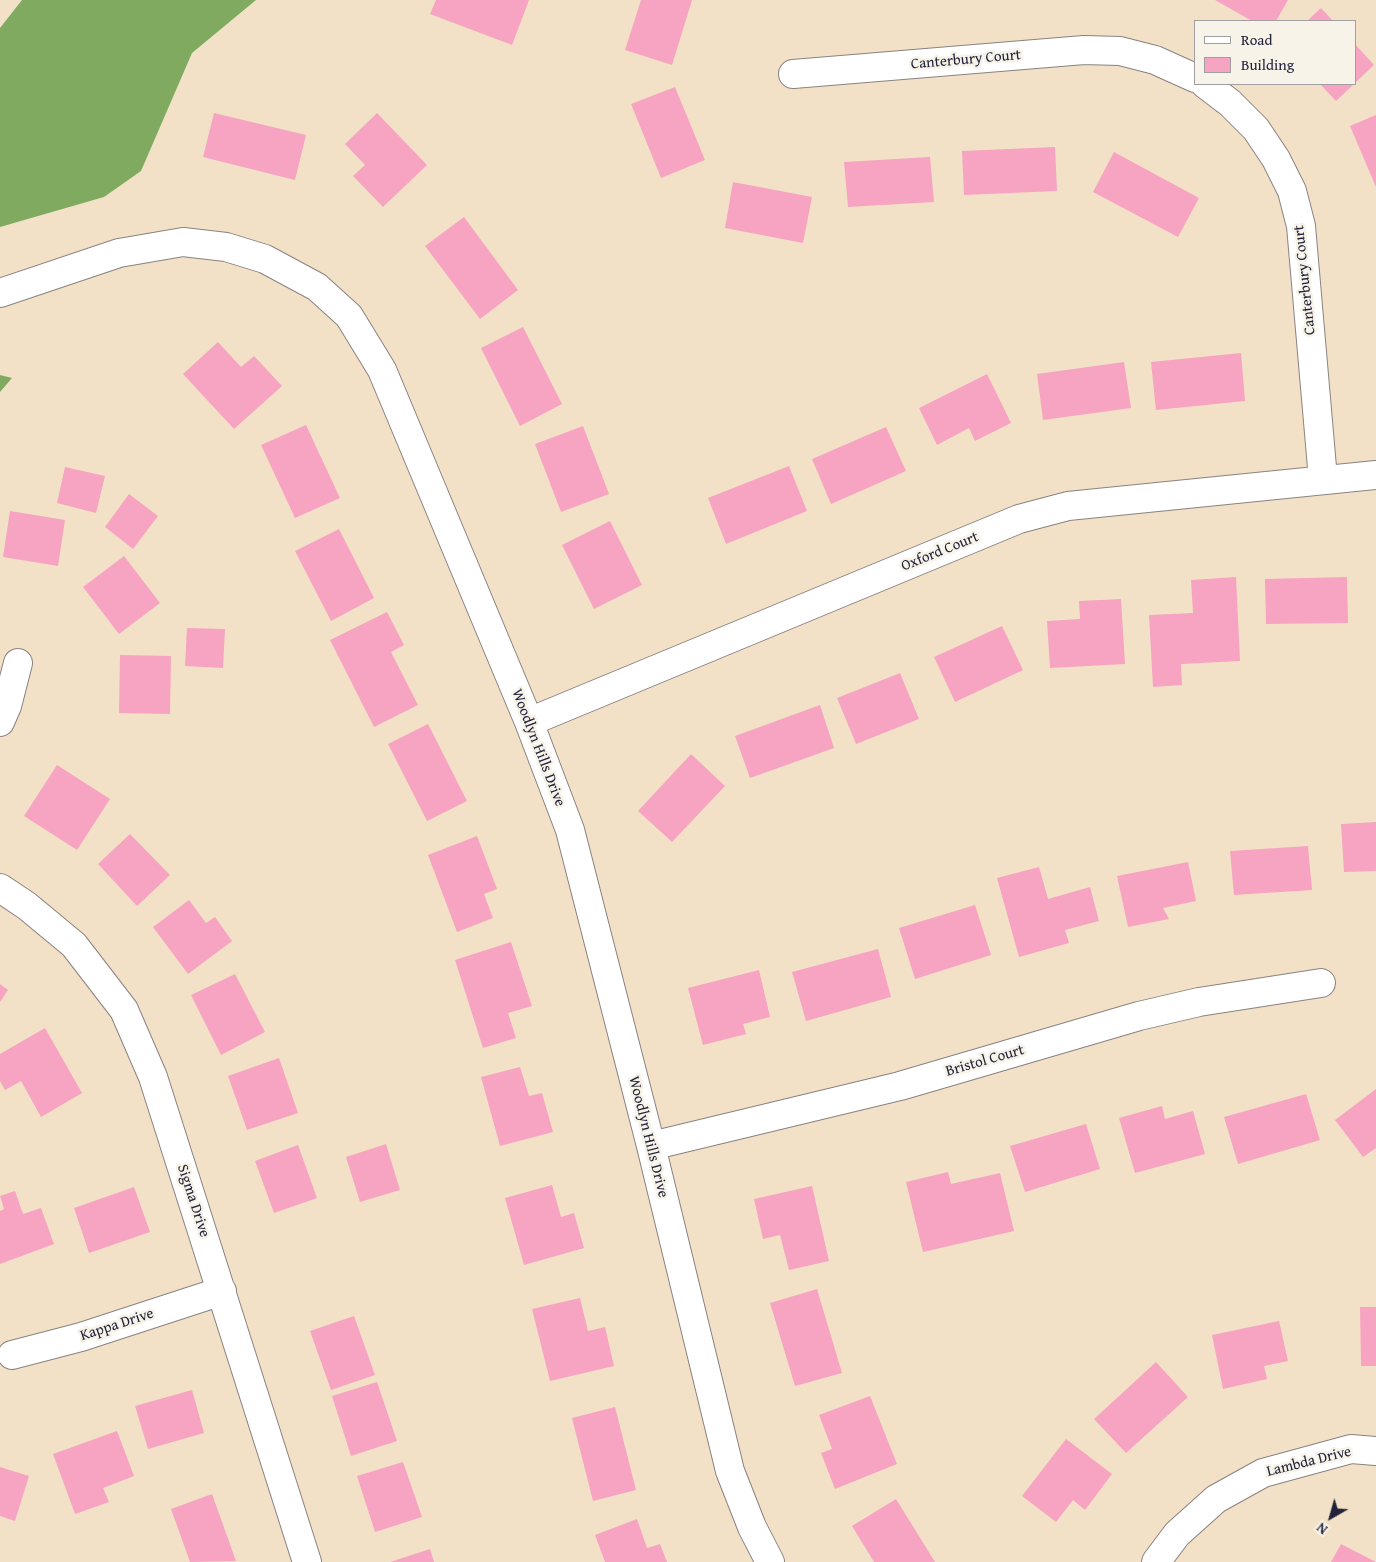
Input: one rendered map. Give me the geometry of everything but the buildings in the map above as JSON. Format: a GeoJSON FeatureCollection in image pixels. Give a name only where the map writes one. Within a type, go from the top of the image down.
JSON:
{"type":"FeatureCollection","features":[{"type":"Feature","properties":{"kind":"street","name":"Canterbury Court"},"geometry":{"type":"LineString","coordinates":[[793,74],[1084,50],[1120,51],[1155,60],[1194,78]]}},
{"type":"Feature","properties":{"kind":"street","name":"Canterbury Court"},"geometry":{"type":"LineString","coordinates":[[1206,85],[1230,103],[1256,129],[1276,159],[1292,192],[1301,226],[1323,479]]}},
{"type":"Feature","properties":{"kind":"street","name":"Woodlyn Hills Drive"},"geometry":{"type":"LineString","coordinates":[[0,292],[119,253],[183,242],[226,247],[266,259],[317,287],[349,316],[382,370],[529,722],[570,830],[651,1146],[730,1471],[752,1528],[770,1562]]}},
{"type":"Feature","properties":{"kind":"street","name":"Oxford Court"},"geometry":{"type":"LineString","coordinates":[[529,722],[1019,519],[1068,506],[1376,475]]}},
{"type":"Feature","properties":{"kind":"street"},"geometry":{"type":"LineString","coordinates":[[0,722],[7,706],[18,663]]}},
{"type":"Feature","properties":{"kind":"street","name":"Sigma Drive"},"geometry":{"type":"LineString","coordinates":[[0,888],[27,906],[74,945],[124,1010],[153,1077],[307,1562]]}},
{"type":"Feature","properties":{"kind":"street","name":"Bristol Court"},"geometry":{"type":"LineString","coordinates":[[651,1146],[900,1086],[1139,1016],[1199,1002],[1321,983]]}},
{"type":"Feature","properties":{"kind":"street","name":"Kappa Drive"},"geometry":{"type":"LineString","coordinates":[[12,1355],[81,1337],[222,1291]]}},
{"type":"Feature","properties":{"kind":"street","name":"Lambda Drive"},"geometry":{"type":"LineString","coordinates":[[1156,1562],[1177,1534],[1216,1499],[1263,1473],[1351,1449],[1376,1451]]}},
{"type":"Feature","properties":{"kind":"green space"},"geometry":{"type":"Polygon","coordinates":[[[22,0],[256,0],[192,53],[141,171],[104,197],[0,227],[0,28],[22,0]]]}},
{"type":"Feature","properties":{"kind":"green space"},"geometry":{"type":"Polygon","coordinates":[[[0,375],[12,378],[0,392],[0,375]]]}}]}
